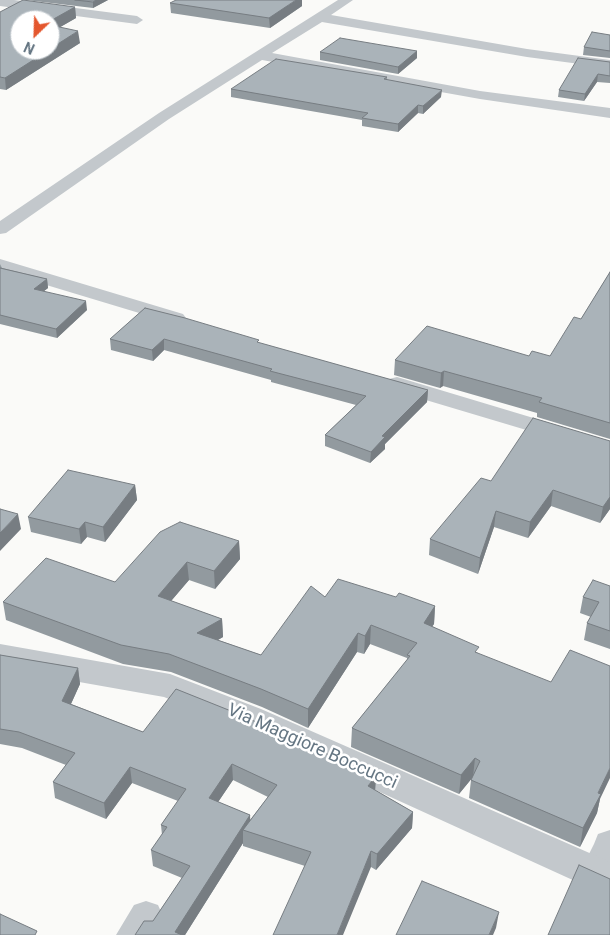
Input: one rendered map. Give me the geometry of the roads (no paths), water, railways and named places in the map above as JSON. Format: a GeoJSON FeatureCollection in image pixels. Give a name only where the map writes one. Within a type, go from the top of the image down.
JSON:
{"type":"FeatureCollection","features":[{"type":"Feature","properties":{"kind":"street"},"geometry":{"type":"LineString","coordinates":[[0,229],[164,116],[347,0]]}},
{"type":"Feature","properties":{"kind":"street"},"geometry":{"type":"LineString","coordinates":[[0,2],[137,20]]}},
{"type":"Feature","properties":{"kind":"street"},"geometry":{"type":"LineString","coordinates":[[318,17],[527,53],[610,64]]}},
{"type":"Feature","properties":{"kind":"street"},"geometry":{"type":"LineString","coordinates":[[258,55],[480,95],[610,113]]}},
{"type":"Feature","properties":{"kind":"street"},"geometry":{"type":"LineString","coordinates":[[0,265],[191,322]]}},
{"type":"Feature","properties":{"kind":"street"},"geometry":{"type":"LineString","coordinates":[[381,380],[610,448]]}},
{"type":"Feature","properties":{"kind":"street","name":"Via Maggiore Boccucci"},"geometry":{"type":"LineString","coordinates":[[0,656],[170,686],[605,866]]}}]}
